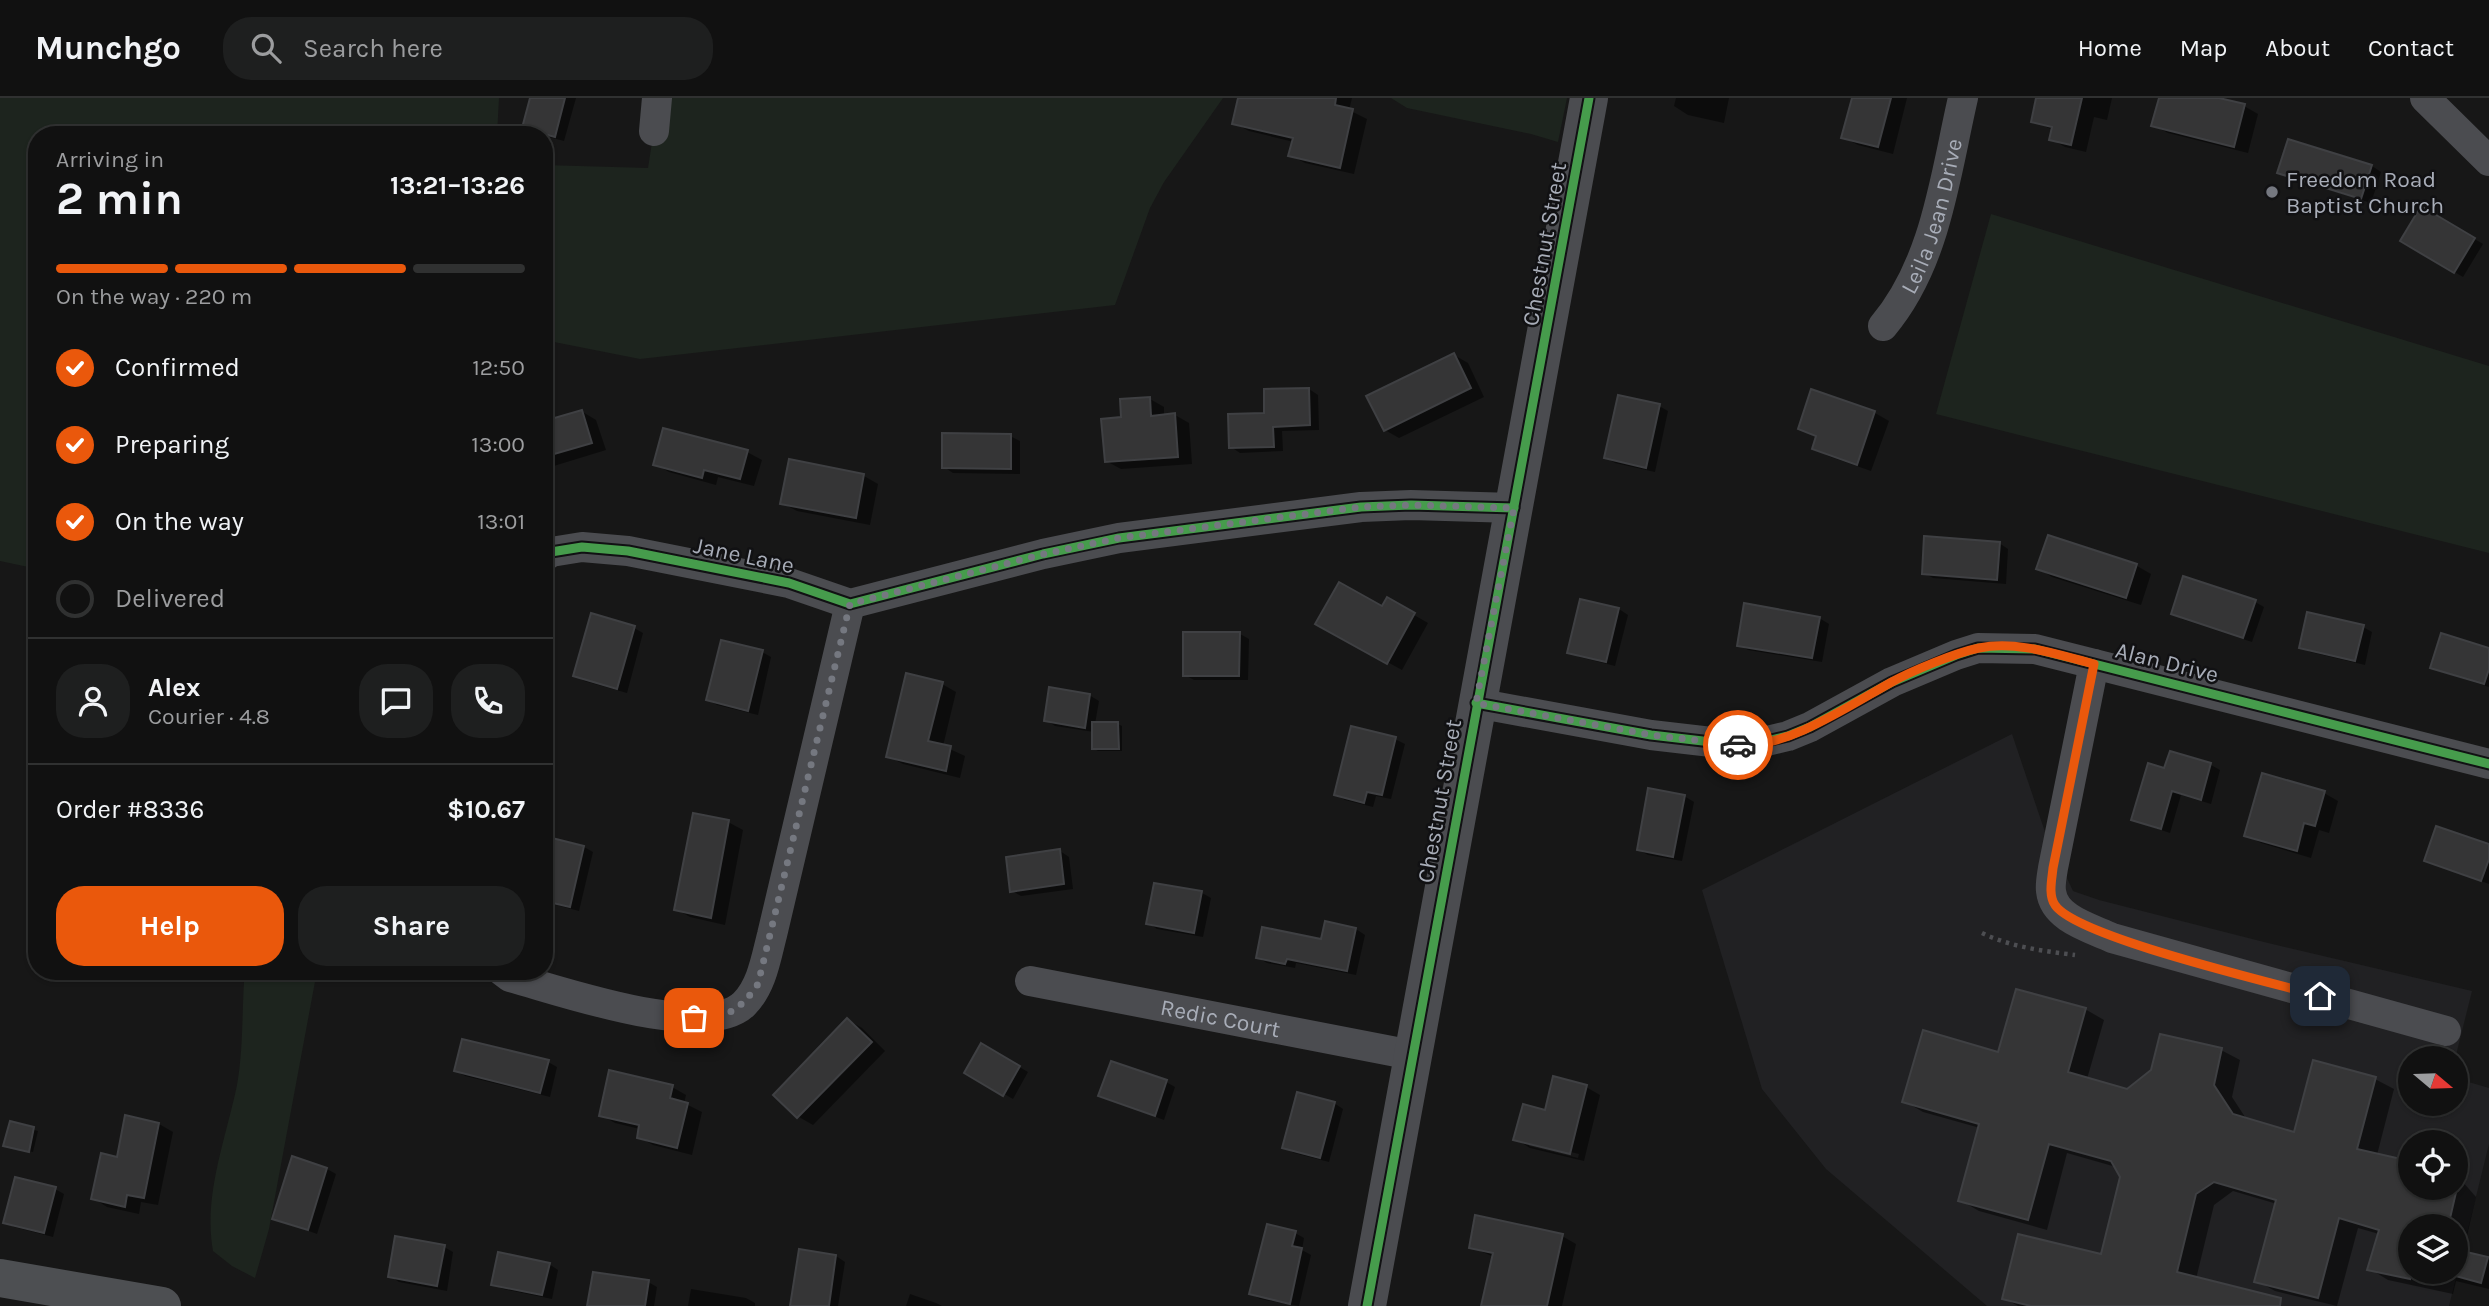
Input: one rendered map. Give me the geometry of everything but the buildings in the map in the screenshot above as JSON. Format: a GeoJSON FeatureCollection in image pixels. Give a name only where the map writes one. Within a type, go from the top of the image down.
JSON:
{"type":"FeatureCollection","features":[{"type":"Feature","properties":{"kind":"main road"},"geometry":{"type":"LineString","coordinates":[[0,1278],[162,1306]]}},
{"type":"Feature","properties":{"kind":"street"},"geometry":{"type":"LineString","coordinates":[[654,131],[657,98]]}},
{"type":"Feature","properties":{"kind":"street","name":"Chestnut Street"},"geometry":{"type":"LineString","coordinates":[[1367,1306],[1476,703],[1590,98]]}},
{"type":"Feature","properties":{"kind":"street","name":"Leila Jean Drive"},"geometry":{"type":"LineString","coordinates":[[1883,326],[1905,295],[1924,255],[1933,228],[1963,98]]}},
{"type":"Feature","properties":{"kind":"street"},"geometry":{"type":"LineString","coordinates":[[2425,98],[2489,161]]}},
{"type":"Feature","properties":{"kind":"street"},"geometry":{"type":"LineString","coordinates":[[524,980],[618,1006],[671,1016],[713,1018],[743,1005],[758,984],[772,935],[850,604],[1044,554],[1119,538],[1361,507],[1411,505],[1514,508]]}},
{"type":"Feature","properties":{"kind":"street","name":"Jane Lane"},"geometry":{"type":"LineString","coordinates":[[553,552],[582,547],[628,551],[789,583],[850,604]]}},
{"type":"Feature","properties":{"kind":"street","name":"Alan Drive"},"geometry":{"type":"LineString","coordinates":[[1476,703],[1651,735],[1746,746],[1788,736],[1810,727],[1892,682],[1978,648],[2035,649],[2489,764]]}},
{"type":"Feature","properties":{"kind":"street"},"geometry":{"type":"LineString","coordinates":[[2094,664],[2056,856],[2051,890],[2054,904],[2068,917],[2112,938],[2446,1031]]}},
{"type":"Feature","properties":{"kind":"street","name":"Redic Court"},"geometry":{"type":"LineString","coordinates":[[1030,981],[1412,1055]]}},
{"type":"Feature","properties":{"kind":"path"},"geometry":{"type":"LineString","coordinates":[[1982,933],[2002,943],[2098,957],[2112,938]]}},
{"type":"Feature","properties":{"kind":"shaded area"},"geometry":{"type":"Polygon","coordinates":[[[0,98],[499,98],[497,126],[28,126],[28,567],[0,561],[0,98]]]}},
{"type":"Feature","properties":{"kind":"shaded area"},"geometry":{"type":"Polygon","coordinates":[[[659,98],[1223,98],[1164,182],[1150,208],[1115,305],[640,359],[553,342],[553,165],[648,168],[659,98]]]}},
{"type":"Feature","properties":{"kind":"shaded area"},"geometry":{"type":"Polygon","coordinates":[[[1391,98],[1567,98],[1558,142],[1407,108],[1391,98]]]}},
{"type":"Feature","properties":{"kind":"shaded area"},"geometry":{"type":"Polygon","coordinates":[[[1991,214],[2489,366],[2489,553],[1936,414],[1991,214]]]}},
{"type":"Feature","properties":{"kind":"shaded area"},"geometry":{"type":"Polygon","coordinates":[[[2012,734],[2044,829],[2073,891],[2264,942],[2472,991],[2458,1046],[2398,1046],[2398,1116],[2468,1116],[2468,1082],[2489,1088],[2489,1144],[2468,1229],[2468,1214],[2398,1214],[2398,1284],[2454,1284],[2449,1306],[1987,1306],[1826,1169],[1762,1089],[1702,890],[2012,734]]]}},
{"type":"Feature","properties":{"kind":"shaded area"},"geometry":{"type":"Polygon","coordinates":[[[243,980],[315,980],[269,1229],[255,1278],[232,1266],[213,1251],[211,1230],[213,1188],[237,1085],[243,980]]]}},
{"type":"Feature","properties":{"kind":"cycle path"},"geometry":{"type":"LineString","coordinates":[[1367,1306],[1589,98]]}},
{"type":"Feature","properties":{"kind":"cycle path"},"geometry":{"type":"LineString","coordinates":[[553,552],[582,547],[628,551],[789,583],[850,604],[1043,554],[1119,538],[1361,507],[1411,505],[1514,508]]}},
{"type":"Feature","properties":{"kind":"cycle path"},"geometry":{"type":"LineString","coordinates":[[1476,703],[1651,735],[1746,746],[1788,736],[1810,727],[1892,682],[1956,655],[1978,648],[2035,649],[2489,764]]}},
{"type":"Feature","properties":{"kind":"way so far"},"geometry":{"type":"LineString","coordinates":[[694,1018],[713,1018],[731,1012],[743,1005],[758,984],[850,604],[1019,560],[1119,538],[1361,507],[1411,505],[1514,508],[1476,703],[1651,735],[1738,745]]}},
{"type":"Feature","properties":{"kind":"place","name":"Freedom Road Baptist Church"},"geometry":{"type":"Point","coordinates":[2272,192]}},
{"type":"Feature","properties":{"kind":"route"},"geometry":{"type":"LineString","coordinates":[[1738,745],[1746,746],[1788,736],[1810,727],[1892,682],[1978,648],[2035,649],[2094,664],[2053,868],[2051,890],[2054,904],[2068,917],[2112,938],[2320,996]]}}]}
